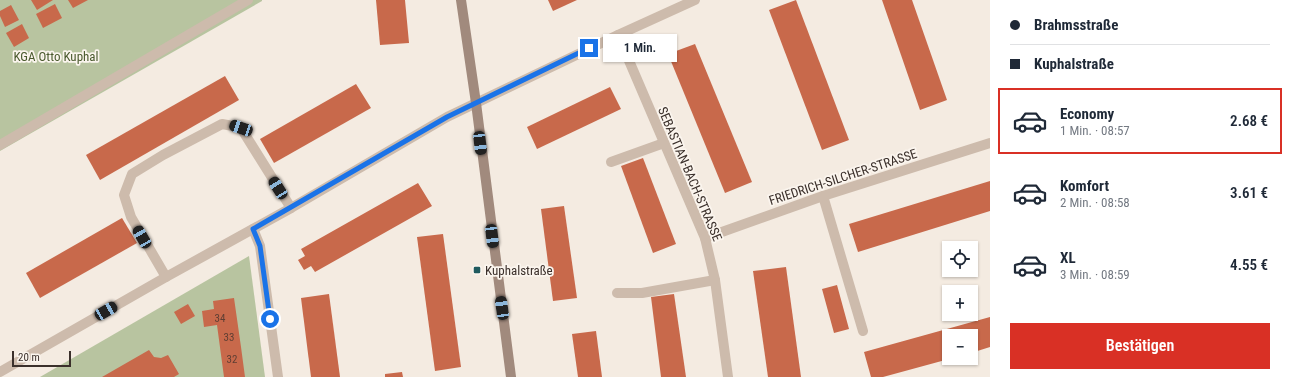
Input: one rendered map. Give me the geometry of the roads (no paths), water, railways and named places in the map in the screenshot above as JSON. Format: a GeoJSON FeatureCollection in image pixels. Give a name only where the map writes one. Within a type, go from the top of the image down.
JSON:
{"type":"FeatureCollection","features":[{"type":"Feature","properties":{"kind":"street"},"geometry":{"type":"LineString","coordinates":[[0,145],[248,0]]}},
{"type":"Feature","properties":{"kind":"street"},"geometry":{"type":"LineString","coordinates":[[461,0],[511,377]]}},
{"type":"Feature","properties":{"kind":"street"},"geometry":{"type":"LineString","coordinates":[[0,372],[166,277],[291,208],[447,117],[695,0]]}},
{"type":"Feature","properties":{"kind":"street","name":"SEBASTIAN-BACH-STRASSE"},"geometry":{"type":"LineString","coordinates":[[618,35],[706,238],[715,280],[728,377]]}},
{"type":"Feature","properties":{"kind":"street"},"geometry":{"type":"LineString","coordinates":[[166,277],[131,217],[124,195],[132,174],[163,155],[222,124],[241,128],[291,208]]}},
{"type":"Feature","properties":{"kind":"street"},"geometry":{"type":"LineString","coordinates":[[611,162],[664,143]]}},
{"type":"Feature","properties":{"kind":"street","name":"FRIEDRICH-SILCHER-STRASSE"},"geometry":{"type":"LineString","coordinates":[[706,238],[823,196],[990,143]]}},
{"type":"Feature","properties":{"kind":"street"},"geometry":{"type":"LineString","coordinates":[[823,196],[863,331]]}},
{"type":"Feature","properties":{"kind":"street"},"geometry":{"type":"LineString","coordinates":[[253,229],[260,246],[278,377]]}},
{"type":"Feature","properties":{"kind":"street"},"geometry":{"type":"LineString","coordinates":[[617,293],[642,293],[715,280]]}},
{"type":"Feature","properties":{"kind":"place","name":"Kuphalstraße"},"geometry":{"type":"Point","coordinates":[477,270]}},
{"type":"Feature","properties":{"kind":"park label","name":"KGA Otto Kuphal"},"geometry":{"type":"Point","coordinates":[56,56]}}]}
